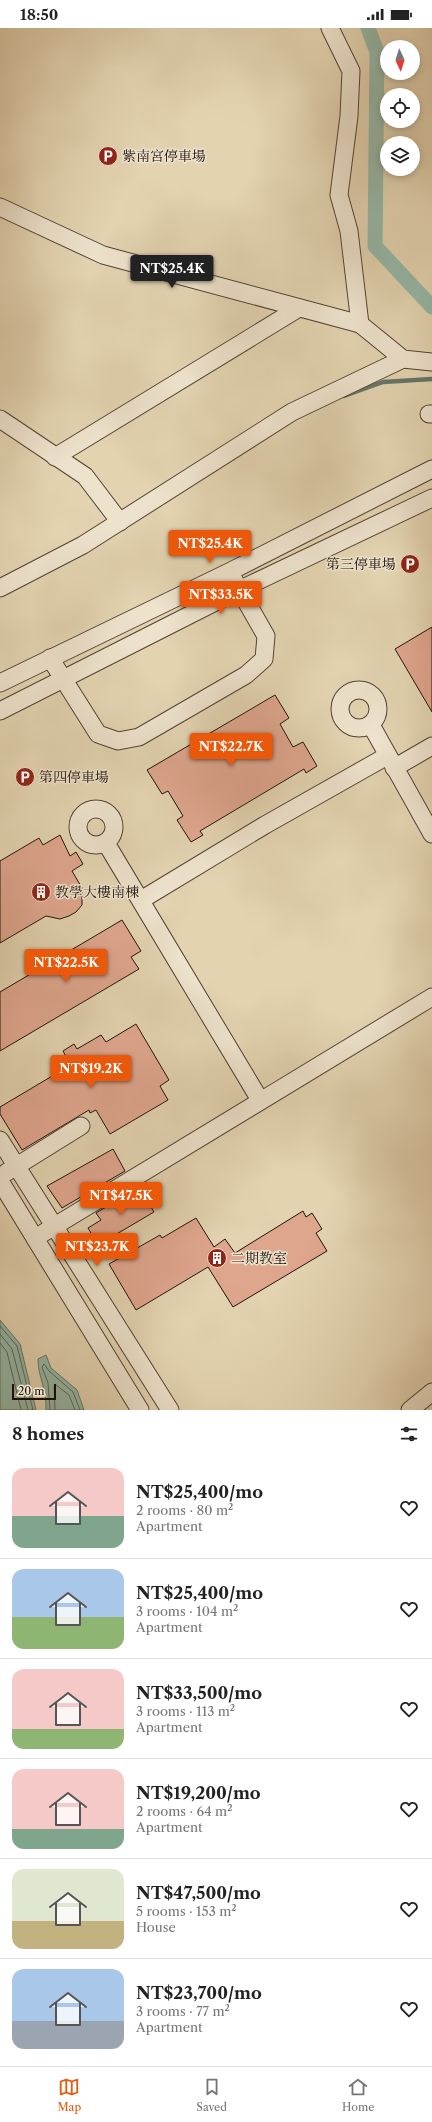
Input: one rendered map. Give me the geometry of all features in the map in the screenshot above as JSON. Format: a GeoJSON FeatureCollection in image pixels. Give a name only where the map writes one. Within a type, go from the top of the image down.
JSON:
{"type":"FeatureCollection","features":[{"type":"Feature","properties":{"kind":"street"},"geometry":{"type":"LineString","coordinates":[[330,28],[351,71],[349,116],[339,195],[349,231],[360,324]]}},
{"type":"Feature","properties":{"kind":"street"},"geometry":{"type":"LineString","coordinates":[[0,207],[103,255],[360,324],[403,359]]}},
{"type":"Feature","properties":{"kind":"street"},"geometry":{"type":"LineString","coordinates":[[55,457],[299,308]]}},
{"type":"Feature","properties":{"kind":"street"},"geometry":{"type":"LineString","coordinates":[[0,588],[83,545],[292,412],[403,359],[432,362]]}},
{"type":"Feature","properties":{"kind":"street"},"geometry":{"type":"LineString","coordinates":[[0,419],[85,476],[120,522]]}},
{"type":"Feature","properties":{"kind":"street"},"geometry":{"type":"LineString","coordinates":[[0,683],[229,572],[432,469]]}},
{"type":"Feature","properties":{"kind":"street"},"geometry":{"type":"LineString","coordinates":[[0,711],[239,590],[432,498]]}},
{"type":"Feature","properties":{"kind":"street"},"geometry":{"type":"LineString","coordinates":[[50,658],[98,734],[118,741],[139,737],[246,674],[264,659],[266,636],[229,572]]}},
{"type":"Feature","properties":{"kind":"street"},"geometry":{"type":"LineString","coordinates":[[371,725],[390,762],[432,834]]}},
{"type":"Feature","properties":{"kind":"street"},"geometry":{"type":"LineString","coordinates":[[141,900],[265,825],[390,762],[432,746]]}},
{"type":"Feature","properties":{"kind":"street"},"geometry":{"type":"LineString","coordinates":[[106,843],[260,1100]]}},
{"type":"Feature","properties":{"kind":"street"},"geometry":{"type":"LineString","coordinates":[[35,1238],[260,1100],[432,997]]}},
{"type":"Feature","properties":{"kind":"street"},"geometry":{"type":"LineString","coordinates":[[0,1176],[81,1126]]}},
{"type":"Feature","properties":{"kind":"street"},"geometry":{"type":"LineString","coordinates":[[0,1140],[170,1410]]}},
{"type":"Feature","properties":{"kind":"street"},"geometry":{"type":"LineString","coordinates":[[0,1181],[140,1410]]}},
{"type":"Feature","properties":{"kind":"street"},"geometry":{"type":"LineString","coordinates":[[410,1410],[432,1392]]}},
{"type":"Feature","properties":{"kind":"water"},"geometry":{"type":"Polygon","coordinates":[[[0,1320],[20,1344],[36,1410],[0,1410],[0,1320]]]}},
{"type":"Feature","properties":{"kind":"water"},"geometry":{"type":"Polygon","coordinates":[[[46,1355],[51,1368],[77,1390],[84,1410],[46,1410],[38,1359],[46,1355]]]}},
{"type":"Feature","properties":{"kind":"building"},"geometry":{"type":"Polygon","coordinates":[[[432,627],[432,712],[395,649],[432,627]]]}},
{"type":"Feature","properties":{"kind":"building"},"geometry":{"type":"Polygon","coordinates":[[[275,695],[289,718],[280,724],[293,747],[303,742],[317,766],[306,773],[304,769],[200,831],[203,835],[191,842],[177,820],[183,816],[168,791],[162,794],[147,770],[275,695]]]}},
{"type":"Feature","properties":{"kind":"building","name":"教學大樓南棟"},"geometry":{"type":"Polygon","coordinates":[[[60,835],[70,856],[76,852],[83,864],[72,871],[82,888],[82,905],[76,912],[60,919],[46,916],[0,943],[0,861],[39,838],[43,845],[60,835]]]}},
{"type":"Feature","properties":{"kind":"building"},"geometry":{"type":"Polygon","coordinates":[[[122,920],[141,951],[131,957],[139,969],[0,1051],[0,992],[122,920]]]}},
{"type":"Feature","properties":{"kind":"building"},"geometry":{"type":"Polygon","coordinates":[[[136,1024],[169,1080],[160,1086],[168,1100],[110,1134],[96,1110],[90,1113],[89,1110],[22,1150],[0,1114],[0,1107],[64,1069],[62,1066],[69,1062],[63,1051],[74,1044],[77,1049],[101,1035],[106,1042],[136,1024]]]}},
{"type":"Feature","properties":{"kind":"building"},"geometry":{"type":"Polygon","coordinates":[[[113,1149],[125,1171],[62,1208],[47,1186],[113,1149]]]}},
{"type":"Feature","properties":{"kind":"building"},"geometry":{"type":"Polygon","coordinates":[[[139,1187],[154,1212],[98,1245],[88,1228],[101,1220],[96,1213],[139,1187]]]}},
{"type":"Feature","properties":{"kind":"building","name":"二期教室"},"geometry":{"type":"Polygon","coordinates":[[[303,1211],[306,1217],[312,1213],[322,1229],[316,1233],[327,1251],[233,1307],[208,1267],[136,1310],[109,1264],[160,1235],[162,1238],[196,1218],[214,1247],[225,1239],[235,1253],[303,1211]]]}},
{"type":"Feature","properties":{"kind":"waterway"},"geometry":{"type":"LineString","coordinates":[[368,28],[377,52],[375,246],[432,307]]}},
{"type":"Feature","properties":{"kind":"waterway"},"geometry":{"type":"LineString","coordinates":[[344,396],[383,382],[432,379]]}},
{"type":"Feature","properties":{"kind":"place","name":"紫南宮停車場"},"geometry":{"type":"Point","coordinates":[108,156]}},
{"type":"Feature","properties":{"kind":"place","name":"第三停車場"},"geometry":{"type":"Point","coordinates":[410,564]}},
{"type":"Feature","properties":{"kind":"place","name":"第四停車場"},"geometry":{"type":"Point","coordinates":[25,777]}},
{"type":"Feature","properties":{"kind":"place","name":"教學大樓南棟"},"geometry":{"type":"Point","coordinates":[41,892]}},
{"type":"Feature","properties":{"kind":"place","name":"二期教室"},"geometry":{"type":"Point","coordinates":[217,1258]}}]}
